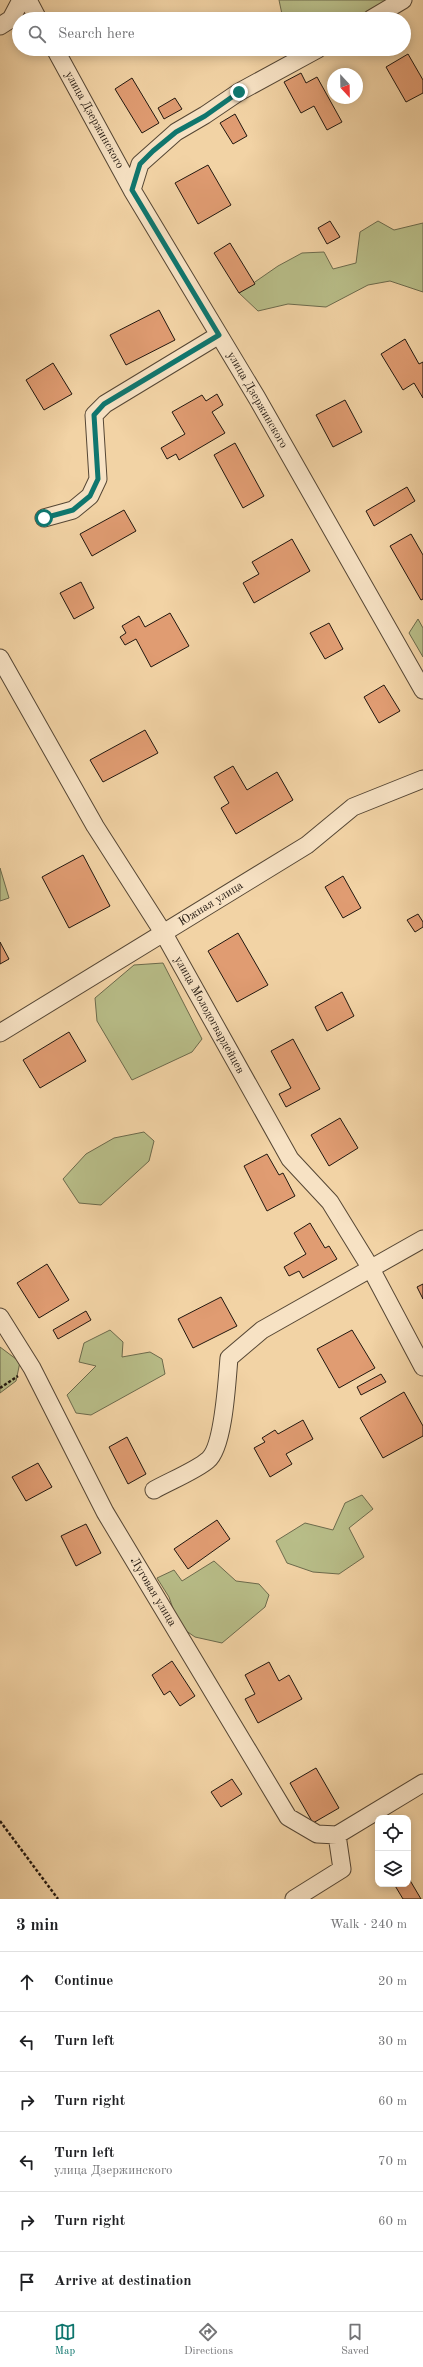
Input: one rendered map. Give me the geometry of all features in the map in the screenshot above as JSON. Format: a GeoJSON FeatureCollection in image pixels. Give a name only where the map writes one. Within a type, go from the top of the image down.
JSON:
{"type":"FeatureCollection","features":[{"type":"Feature","properties":{"kind":"street"},"geometry":{"type":"LineString","coordinates":[[14,12],[21,0]]}},
{"type":"Feature","properties":{"kind":"street"},"geometry":{"type":"LineString","coordinates":[[28,0],[34,12]]}},
{"type":"Feature","properties":{"kind":"street"},"geometry":{"type":"LineString","coordinates":[[383,12],[403,0]]}},
{"type":"Feature","properties":{"kind":"street"},"geometry":{"type":"LineString","coordinates":[[0,26],[10,19],[12,16]]}},
{"type":"Feature","properties":{"kind":"street","name":"улица Дзержинского"},"geometry":{"type":"LineString","coordinates":[[59,56],[132,190],[219,335],[423,690]]}},
{"type":"Feature","properties":{"kind":"street"},"geometry":{"type":"LineString","coordinates":[[132,190],[140,164],[176,132],[205,116],[239,92],[305,56]]}},
{"type":"Feature","properties":{"kind":"street"},"geometry":{"type":"LineString","coordinates":[[44,518],[73,510],[90,496],[98,479],[94,415],[104,404],[219,335]]}},
{"type":"Feature","properties":{"kind":"street","name":"улица Молодогвардейцев"},"geometry":{"type":"LineString","coordinates":[[0,658],[95,826],[164,934],[290,1159],[330,1202],[370,1267],[423,1367]]}},
{"type":"Feature","properties":{"kind":"street","name":"Южная улица"},"geometry":{"type":"LineString","coordinates":[[0,1033],[164,934],[307,845],[353,807],[423,779]]}},
{"type":"Feature","properties":{"kind":"street"},"geometry":{"type":"LineString","coordinates":[[154,1490],[209,1460],[218,1438],[229,1358],[262,1330],[327,1295],[370,1267],[423,1239]]}},
{"type":"Feature","properties":{"kind":"street","name":"Луговая улица"},"geometry":{"type":"LineString","coordinates":[[0,1317],[32,1368],[104,1512],[288,1817],[317,1834],[337,1835]]}},
{"type":"Feature","properties":{"kind":"street"},"geometry":{"type":"LineString","coordinates":[[294,1899],[342,1869],[337,1835],[423,1782]]}},
{"type":"Feature","properties":{"kind":"path"},"geometry":{"type":"LineString","coordinates":[[0,1822],[58,1899]]}},
{"type":"Feature","properties":{"kind":"green space"},"geometry":{"type":"Polygon","coordinates":[[[279,0],[386,0],[370,12],[282,12],[279,0]]]}},
{"type":"Feature","properties":{"kind":"green space"},"geometry":{"type":"Polygon","coordinates":[[[378,221],[394,230],[423,223],[423,292],[390,281],[368,285],[326,307],[288,304],[258,311],[239,293],[278,266],[302,253],[324,252],[333,269],[356,263],[360,232],[378,221]]]}},
{"type":"Feature","properties":{"kind":"green space"},"geometry":{"type":"Polygon","coordinates":[[[418,619],[423,628],[423,657],[409,633],[418,619]]]}},
{"type":"Feature","properties":{"kind":"green space"},"geometry":{"type":"Polygon","coordinates":[[[0,868],[9,898],[0,901],[0,868]]]}},
{"type":"Feature","properties":{"kind":"green space"},"geometry":{"type":"Polygon","coordinates":[[[163,963],[202,1039],[192,1052],[132,1080],[97,1021],[95,998],[134,965],[163,963]]]}},
{"type":"Feature","properties":{"kind":"green space"},"geometry":{"type":"Polygon","coordinates":[[[144,1132],[154,1141],[149,1161],[101,1205],[79,1203],[63,1179],[86,1154],[114,1138],[144,1132]]]}},
{"type":"Feature","properties":{"kind":"green space"},"geometry":{"type":"Polygon","coordinates":[[[110,1330],[123,1342],[122,1357],[150,1352],[162,1359],[165,1374],[91,1415],[76,1413],[67,1395],[96,1366],[79,1362],[84,1343],[110,1330]]]}},
{"type":"Feature","properties":{"kind":"green space"},"geometry":{"type":"Polygon","coordinates":[[[0,1347],[20,1362],[16,1381],[0,1393],[0,1347]]]}},
{"type":"Feature","properties":{"kind":"green space"},"geometry":{"type":"Polygon","coordinates":[[[362,1495],[373,1509],[349,1528],[364,1557],[339,1574],[313,1572],[287,1563],[276,1541],[305,1523],[333,1530],[345,1503],[362,1495]]]}},
{"type":"Feature","properties":{"kind":"green space"},"geometry":{"type":"Polygon","coordinates":[[[214,1561],[236,1581],[259,1584],[269,1595],[265,1607],[222,1643],[195,1637],[179,1626],[169,1597],[157,1578],[174,1570],[182,1581],[214,1561]]]}},
{"type":"Feature","properties":{"kind":"building"},"geometry":{"type":"Polygon","coordinates":[[[405,56],[409,56],[423,80],[423,93],[406,102],[386,67],[405,56]]]}},
{"type":"Feature","properties":{"kind":"building"},"geometry":{"type":"Polygon","coordinates":[[[301,73],[306,83],[317,77],[327,95],[327,104],[332,104],[342,122],[327,130],[314,106],[301,113],[284,82],[301,73]]]}},
{"type":"Feature","properties":{"kind":"building"},"geometry":{"type":"Polygon","coordinates":[[[132,78],[159,123],[142,133],[115,89],[132,78]]]}},
{"type":"Feature","properties":{"kind":"building"},"geometry":{"type":"Polygon","coordinates":[[[175,98],[182,109],[164,119],[158,108],[175,98]]]}},
{"type":"Feature","properties":{"kind":"building"},"geometry":{"type":"Polygon","coordinates":[[[235,114],[247,136],[233,144],[220,123],[235,114]]]}},
{"type":"Feature","properties":{"kind":"building"},"geometry":{"type":"Polygon","coordinates":[[[208,165],[231,205],[198,224],[175,183],[208,165]]]}},
{"type":"Feature","properties":{"kind":"building"},"geometry":{"type":"Polygon","coordinates":[[[330,221],[340,237],[327,244],[318,228],[330,221]]]}},
{"type":"Feature","properties":{"kind":"building"},"geometry":{"type":"Polygon","coordinates":[[[230,243],[255,284],[239,293],[214,253],[230,243]]]}},
{"type":"Feature","properties":{"kind":"building"},"geometry":{"type":"Polygon","coordinates":[[[159,310],[175,340],[126,365],[110,335],[159,310]]]}},
{"type":"Feature","properties":{"kind":"building"},"geometry":{"type":"Polygon","coordinates":[[[405,339],[419,364],[423,362],[423,398],[414,383],[403,390],[381,354],[405,339]]]}},
{"type":"Feature","properties":{"kind":"building"},"geometry":{"type":"Polygon","coordinates":[[[53,363],[72,394],[44,410],[26,380],[53,363]]]}},
{"type":"Feature","properties":{"kind":"building"},"geometry":{"type":"Polygon","coordinates":[[[217,394],[223,405],[212,412],[225,433],[179,460],[176,454],[167,459],[161,448],[185,434],[172,412],[202,395],[206,401],[217,394]]]}},
{"type":"Feature","properties":{"kind":"building"},"geometry":{"type":"Polygon","coordinates":[[[345,400],[362,432],[333,447],[316,415],[345,400]]]}},
{"type":"Feature","properties":{"kind":"building"},"geometry":{"type":"Polygon","coordinates":[[[235,443],[264,496],[243,508],[214,455],[235,443]]]}},
{"type":"Feature","properties":{"kind":"building"},"geometry":{"type":"Polygon","coordinates":[[[407,487],[415,501],[374,526],[366,511],[407,487]]]}},
{"type":"Feature","properties":{"kind":"building"},"geometry":{"type":"Polygon","coordinates":[[[124,510],[136,531],[92,556],[80,534],[124,510]]]}},
{"type":"Feature","properties":{"kind":"building"},"geometry":{"type":"Polygon","coordinates":[[[411,534],[423,555],[423,599],[421,600],[390,546],[411,534]]]}},
{"type":"Feature","properties":{"kind":"building"},"geometry":{"type":"Polygon","coordinates":[[[292,539],[310,571],[254,603],[243,583],[259,574],[252,562],[292,539]]]}},
{"type":"Feature","properties":{"kind":"building"},"geometry":{"type":"Polygon","coordinates":[[[81,582],[94,608],[74,619],[60,593],[81,582]]]}},
{"type":"Feature","properties":{"kind":"building"},"geometry":{"type":"Polygon","coordinates":[[[170,613],[189,646],[151,667],[136,639],[125,645],[120,637],[126,633],[122,626],[139,616],[145,627],[170,613]]]}},
{"type":"Feature","properties":{"kind":"building"},"geometry":{"type":"Polygon","coordinates":[[[329,623],[343,649],[325,659],[310,633],[329,623]]]}},
{"type":"Feature","properties":{"kind":"building"},"geometry":{"type":"Polygon","coordinates":[[[384,685],[400,711],[379,723],[364,697],[384,685]]]}},
{"type":"Feature","properties":{"kind":"building"},"geometry":{"type":"Polygon","coordinates":[[[145,730],[158,753],[103,782],[90,760],[145,730]]]}},
{"type":"Feature","properties":{"kind":"building"},"geometry":{"type":"Polygon","coordinates":[[[233,766],[247,790],[277,772],[293,800],[236,834],[221,808],[229,803],[214,777],[233,766]]]}},
{"type":"Feature","properties":{"kind":"building"},"geometry":{"type":"Polygon","coordinates":[[[83,855],[110,906],[69,928],[42,877],[83,855]]]}},
{"type":"Feature","properties":{"kind":"building"},"geometry":{"type":"Polygon","coordinates":[[[343,876],[361,908],[343,918],[325,887],[343,876]]]}},
{"type":"Feature","properties":{"kind":"building"},"geometry":{"type":"Polygon","coordinates":[[[418,914],[423,922],[423,927],[415,932],[407,920],[418,914]]]}},
{"type":"Feature","properties":{"kind":"building"},"geometry":{"type":"Polygon","coordinates":[[[238,933],[268,985],[237,1002],[208,951],[238,933]]]}},
{"type":"Feature","properties":{"kind":"building"},"geometry":{"type":"Polygon","coordinates":[[[0,942],[9,959],[0,964],[0,942]]]}},
{"type":"Feature","properties":{"kind":"building"},"geometry":{"type":"Polygon","coordinates":[[[342,992],[354,1016],[327,1031],[315,1007],[342,992]]]}},
{"type":"Feature","properties":{"kind":"building"},"geometry":{"type":"Polygon","coordinates":[[[69,1032],[86,1061],[40,1088],[23,1060],[69,1032]]]}},
{"type":"Feature","properties":{"kind":"building"},"geometry":{"type":"Polygon","coordinates":[[[293,1039],[320,1089],[286,1107],[279,1094],[291,1088],[271,1051],[293,1039]]]}},
{"type":"Feature","properties":{"kind":"building"},"geometry":{"type":"Polygon","coordinates":[[[340,1118],[358,1148],[329,1166],[311,1135],[340,1118]]]}},
{"type":"Feature","properties":{"kind":"building"},"geometry":{"type":"Polygon","coordinates":[[[267,1154],[279,1175],[283,1173],[295,1196],[267,1211],[244,1166],[267,1154]]]}},
{"type":"Feature","properties":{"kind":"building"},"geometry":{"type":"Polygon","coordinates":[[[310,1223],[325,1248],[329,1246],[337,1259],[303,1278],[299,1271],[289,1276],[284,1267],[306,1254],[294,1233],[310,1223]]]}},
{"type":"Feature","properties":{"kind":"building"},"geometry":{"type":"Polygon","coordinates":[[[47,1264],[69,1300],[39,1318],[17,1283],[47,1264]]]}},
{"type":"Feature","properties":{"kind":"building"},"geometry":{"type":"Polygon","coordinates":[[[423,1284],[423,1299],[417,1287],[423,1284]]]}},
{"type":"Feature","properties":{"kind":"building"},"geometry":{"type":"Polygon","coordinates":[[[221,1297],[237,1326],[193,1348],[178,1319],[221,1297]]]}},
{"type":"Feature","properties":{"kind":"building"},"geometry":{"type":"Polygon","coordinates":[[[86,1311],[91,1320],[58,1339],[53,1330],[86,1311]]]}},
{"type":"Feature","properties":{"kind":"building"},"geometry":{"type":"Polygon","coordinates":[[[352,1330],[375,1368],[339,1388],[317,1349],[352,1330]]]}},
{"type":"Feature","properties":{"kind":"building"},"geometry":{"type":"Polygon","coordinates":[[[381,1374],[386,1382],[361,1395],[357,1387],[381,1374]]]}},
{"type":"Feature","properties":{"kind":"building"},"geometry":{"type":"Polygon","coordinates":[[[404,1392],[423,1426],[423,1436],[383,1458],[360,1418],[404,1392]]]}},
{"type":"Feature","properties":{"kind":"building"},"geometry":{"type":"Polygon","coordinates":[[[303,1420],[313,1439],[286,1454],[292,1464],[270,1477],[254,1448],[265,1442],[262,1438],[275,1430],[278,1434],[303,1420]]]}},
{"type":"Feature","properties":{"kind":"building"},"geometry":{"type":"Polygon","coordinates":[[[127,1437],[146,1474],[128,1484],[109,1447],[127,1437]]]}},
{"type":"Feature","properties":{"kind":"building"},"geometry":{"type":"Polygon","coordinates":[[[38,1463],[52,1487],[26,1501],[12,1477],[38,1463]]]}},
{"type":"Feature","properties":{"kind":"building"},"geometry":{"type":"Polygon","coordinates":[[[217,1520],[230,1539],[188,1569],[174,1549],[217,1520]]]}},
{"type":"Feature","properties":{"kind":"building"},"geometry":{"type":"Polygon","coordinates":[[[86,1524],[101,1553],[76,1566],[61,1536],[86,1524]]]}},
{"type":"Feature","properties":{"kind":"building"},"geometry":{"type":"Polygon","coordinates":[[[172,1661],[195,1696],[180,1706],[170,1691],[164,1695],[152,1675],[172,1661]]]}},
{"type":"Feature","properties":{"kind":"building"},"geometry":{"type":"Polygon","coordinates":[[[269,1662],[279,1681],[289,1675],[302,1699],[258,1723],[245,1699],[255,1694],[245,1675],[269,1662]]]}},
{"type":"Feature","properties":{"kind":"building"},"geometry":{"type":"Polygon","coordinates":[[[316,1768],[339,1808],[313,1823],[290,1783],[316,1768]]]}},
{"type":"Feature","properties":{"kind":"building"},"geometry":{"type":"Polygon","coordinates":[[[232,1779],[242,1794],[221,1807],[211,1792],[232,1779]]]}},
{"type":"Feature","properties":{"kind":"building"},"geometry":{"type":"Polygon","coordinates":[[[411,1882],[421,1899],[403,1899],[396,1887],[411,1887],[411,1882]]]}},
{"type":"Feature","properties":{"kind":"route"},"geometry":{"type":"LineString","coordinates":[[44,518],[73,510],[90,496],[98,479],[93,428],[94,415],[104,404],[219,335],[132,190],[140,164],[153,151],[176,132],[205,116],[239,92]]}}]}
